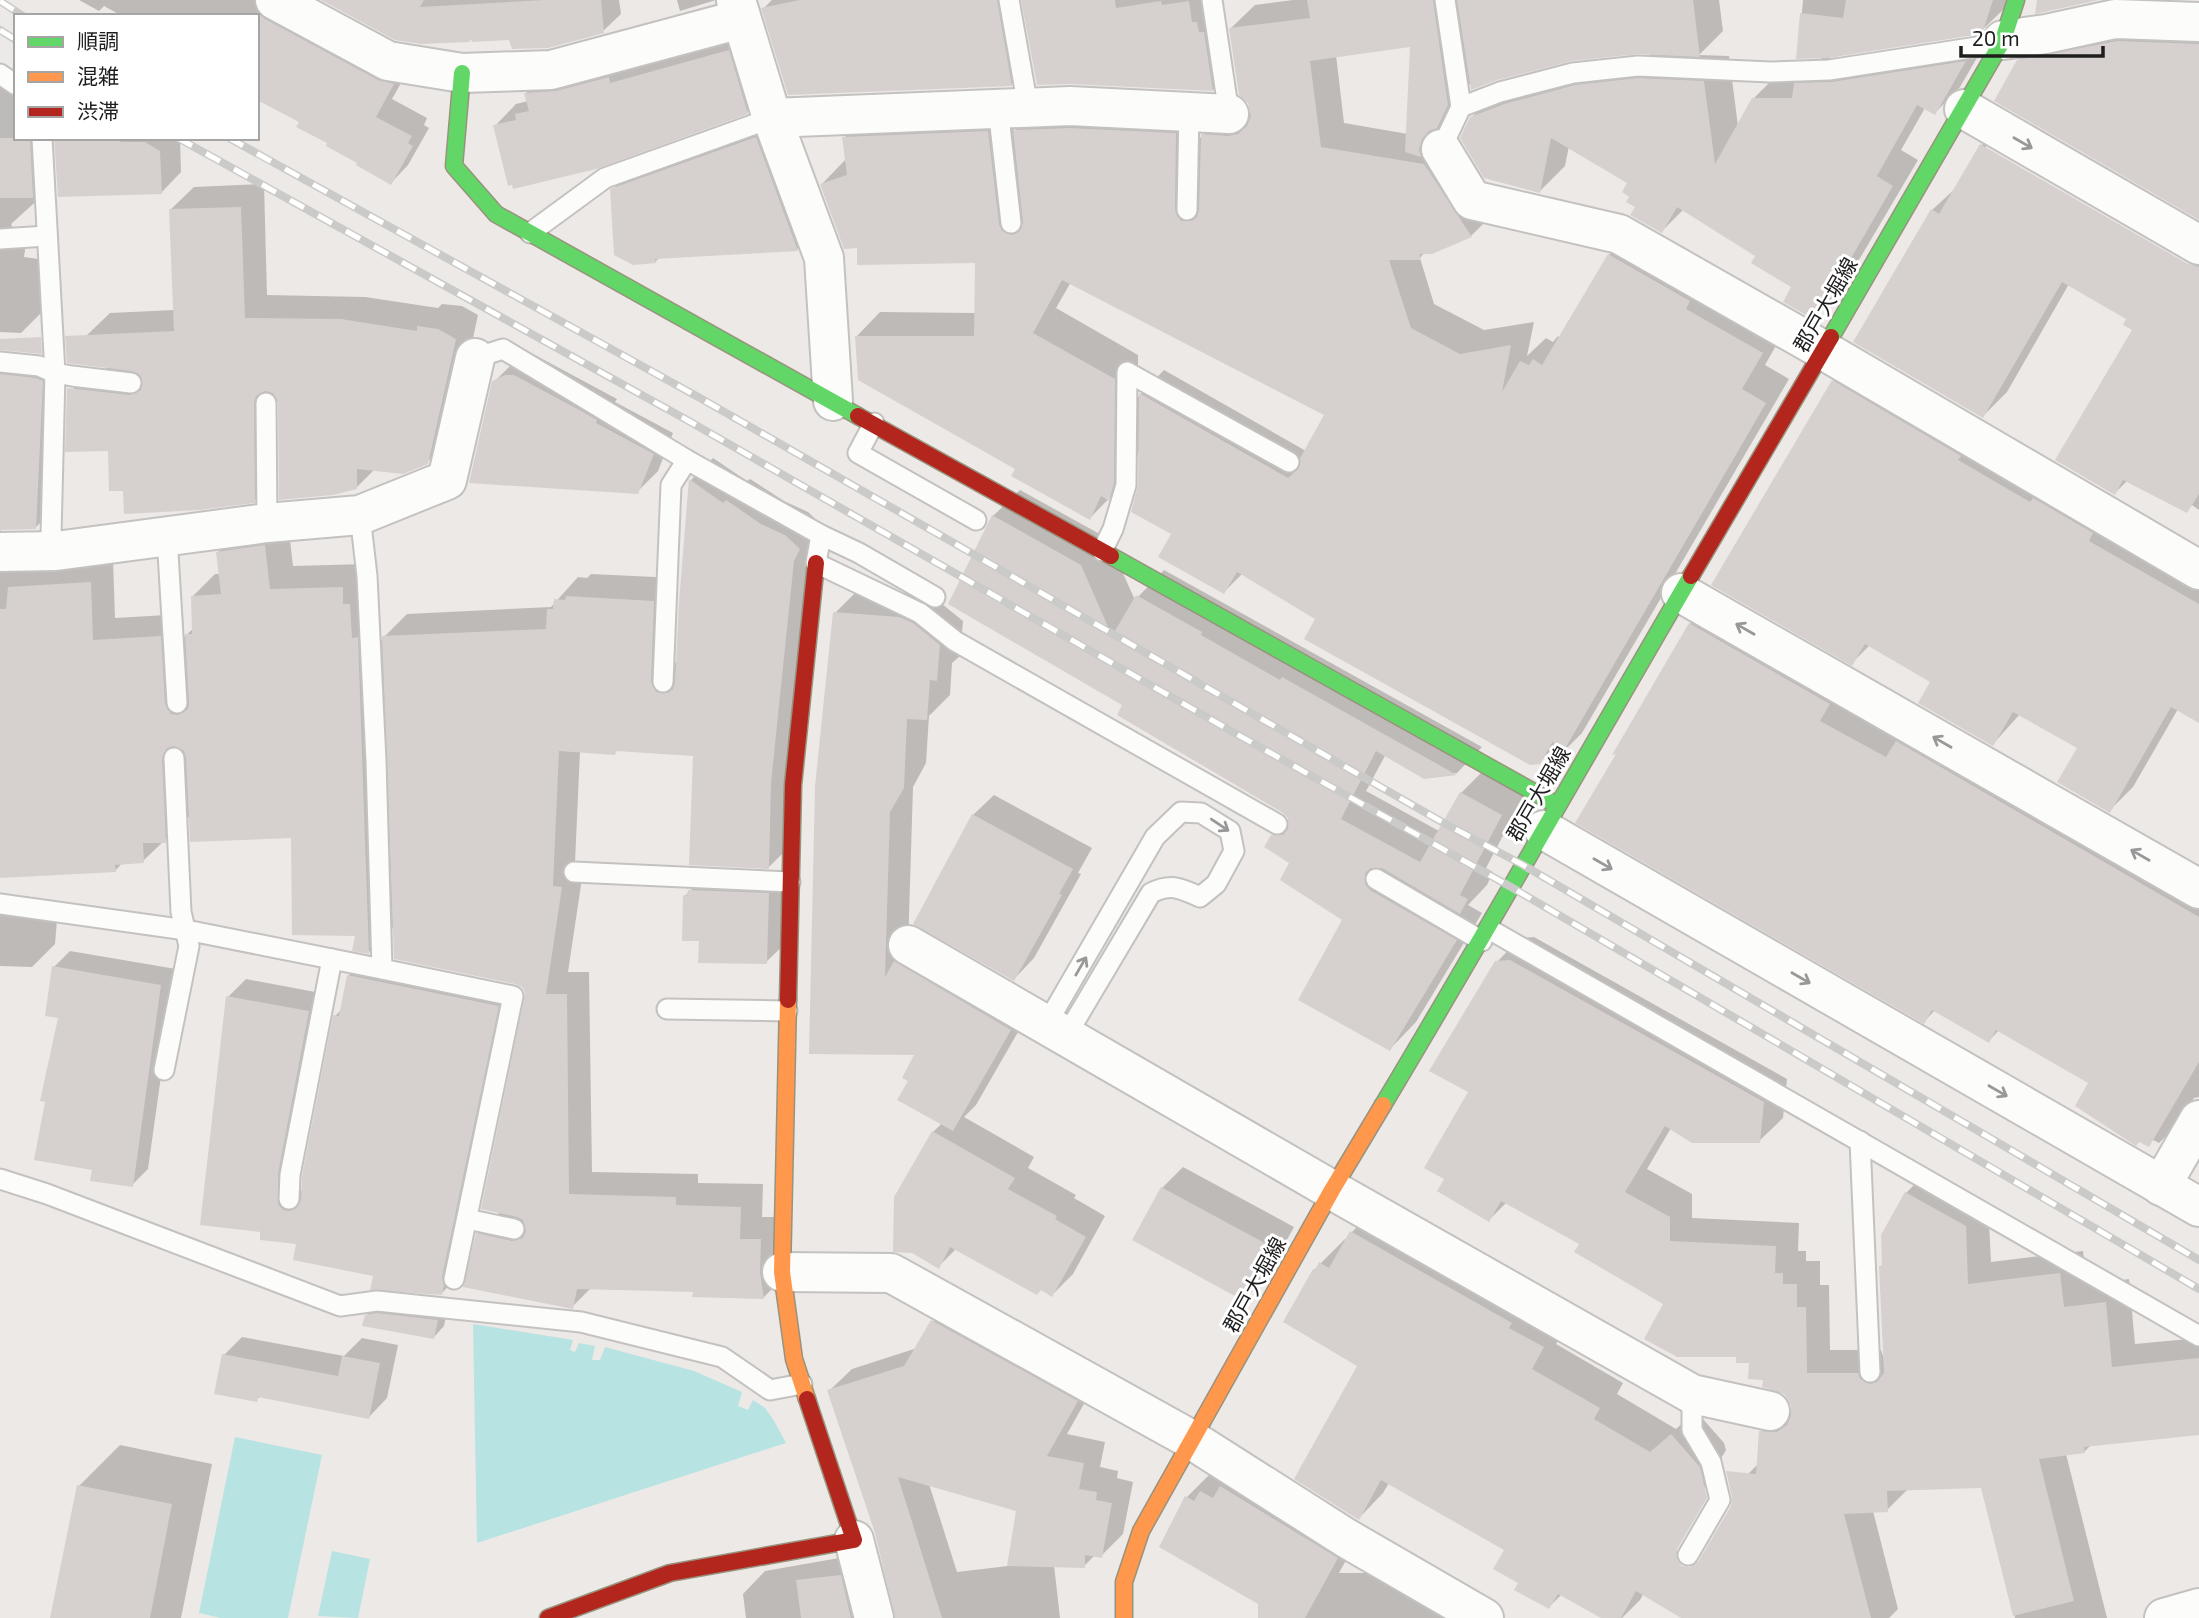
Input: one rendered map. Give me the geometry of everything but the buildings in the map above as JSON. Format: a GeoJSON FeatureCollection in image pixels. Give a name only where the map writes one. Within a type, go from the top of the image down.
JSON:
{"type":"FeatureCollection","features":[{"type":"Feature","properties":{"kind":"street"},"geometry":{"type":"LineString","coordinates":[[275,0],[388,61],[461,73],[551,70],[738,10],[772,118],[824,258],[833,401]]}},
{"type":"Feature","properties":{"kind":"street","name":"郡戸大堀線"},"geometry":{"type":"LineString","coordinates":[[1124,1618],[1124,1582],[1140,1531],[1332,1190],[1486,935],[1550,817],[1964,109],[2003,40],[2016,0]]}},
{"type":"Feature","properties":{"kind":"street"},"geometry":{"type":"LineString","coordinates":[[2003,40],[2115,19],[2199,22]]}},
{"type":"Feature","properties":{"kind":"street"},"geometry":{"type":"LineString","coordinates":[[461,73],[454,166],[496,214],[1102,551],[2199,1207]]}},
{"type":"Feature","properties":{"kind":"street"},"geometry":{"type":"LineString","coordinates":[[772,118],[1070,106],[1229,114]]}},
{"type":"Feature","properties":{"kind":"street"},"geometry":{"type":"LineString","coordinates":[[1964,109],[2199,245]]}},
{"type":"Feature","properties":{"kind":"street"},"geometry":{"type":"LineString","coordinates":[[1441,149],[1472,200],[1619,234],[2199,570]]}},
{"type":"Feature","properties":{"kind":"street"},"geometry":{"type":"LineString","coordinates":[[0,552],[56,551],[267,523],[360,514],[447,480],[475,358]]}},
{"type":"Feature","properties":{"kind":"street"},"geometry":{"type":"LineString","coordinates":[[816,563],[793,785],[782,1272],[794,1359],[854,1540],[874,1618]]}},
{"type":"Feature","properties":{"kind":"street"},"geometry":{"type":"LineString","coordinates":[[1681,593],[2199,889]]}},
{"type":"Feature","properties":{"kind":"street"},"geometry":{"type":"LineString","coordinates":[[908,945],[1692,1394],[1770,1411]]}},
{"type":"Feature","properties":{"kind":"street"},"geometry":{"type":"LineString","coordinates":[[2161,1186],[2199,1120]]}},
{"type":"Feature","properties":{"kind":"street"},"geometry":{"type":"LineString","coordinates":[[782,1272],[891,1273],[1192,1440],[1346,1538],[1484,1618]]}},
{"type":"Feature","properties":{"kind":"street"},"geometry":{"type":"LineString","coordinates":[[548,1618],[670,1573],[854,1540]]}},
{"type":"Feature","properties":{"kind":"street"},"geometry":{"type":"LineString","coordinates":[[2164,1618],[2199,1608]]}},
{"type":"Feature","properties":{"kind":"lane"},"geometry":{"type":"LineString","coordinates":[[1009,0],[1013,108],[1011,223]]}},
{"type":"Feature","properties":{"kind":"lane"},"geometry":{"type":"LineString","coordinates":[[1212,0],[1229,114]]}},
{"type":"Feature","properties":{"kind":"lane"},"geometry":{"type":"LineString","coordinates":[[1441,149],[1461,107],[1445,0]]}},
{"type":"Feature","properties":{"kind":"lane"},"geometry":{"type":"LineString","coordinates":[[1461,107],[1500,92],[1573,73],[1639,66],[1770,72],[1829,70],[1977,47],[2003,40]]}},
{"type":"Feature","properties":{"kind":"lane"},"geometry":{"type":"LineString","coordinates":[[1187,210],[1189,112]]}},
{"type":"Feature","properties":{"kind":"lane"},"geometry":{"type":"LineString","coordinates":[[530,233],[605,178],[772,118]]}},
{"type":"Feature","properties":{"kind":"lane"},"geometry":{"type":"LineString","coordinates":[[42,140],[55,373],[51,536],[56,551]]}},
{"type":"Feature","properties":{"kind":"lane"},"geometry":{"type":"LineString","coordinates":[[0,239],[47,236]]}},
{"type":"Feature","properties":{"kind":"lane"},"geometry":{"type":"LineString","coordinates":[[475,358],[503,349],[687,460],[935,597]]}},
{"type":"Feature","properties":{"kind":"lane"},"geometry":{"type":"LineString","coordinates":[[0,362],[39,366],[55,373],[131,383]]}},
{"type":"Feature","properties":{"kind":"lane"},"geometry":{"type":"LineString","coordinates":[[1102,551],[1113,529],[1126,485],[1127,372],[1289,462]]}},
{"type":"Feature","properties":{"kind":"lane"},"geometry":{"type":"LineString","coordinates":[[266,403],[267,523]]}},
{"type":"Feature","properties":{"kind":"lane"},"geometry":{"type":"LineString","coordinates":[[874,424],[858,453],[976,520]]}},
{"type":"Feature","properties":{"kind":"lane"},"geometry":{"type":"LineString","coordinates":[[663,682],[671,485],[687,460]]}},
{"type":"Feature","properties":{"kind":"lane"},"geometry":{"type":"LineString","coordinates":[[360,514],[367,576],[376,761],[382,969]]}},
{"type":"Feature","properties":{"kind":"lane"},"geometry":{"type":"LineString","coordinates":[[821,535],[816,563],[920,613],[955,641],[1277,824]]}},
{"type":"Feature","properties":{"kind":"lane"},"geometry":{"type":"LineString","coordinates":[[167,537],[177,703]]}},
{"type":"Feature","properties":{"kind":"lane"},"geometry":{"type":"LineString","coordinates":[[164,1070],[189,946],[181,912],[174,758]]}},
{"type":"Feature","properties":{"kind":"lane"},"geometry":{"type":"LineString","coordinates":[[1181,812],[1201,813],[1230,831],[1234,851],[1216,884],[1200,897],[1180,888],[1163,887],[1151,893],[1056,1030],[1156,837],[1181,812]]}},
{"type":"Feature","properties":{"kind":"lane"},"geometry":{"type":"LineString","coordinates":[[574,872],[790,882]]}},
{"type":"Feature","properties":{"kind":"lane"},"geometry":{"type":"LineString","coordinates":[[1376,880],[1486,935],[1860,1141],[2199,1336]]}},
{"type":"Feature","properties":{"kind":"lane"},"geometry":{"type":"LineString","coordinates":[[0,904],[186,930],[513,996],[454,1279]]}},
{"type":"Feature","properties":{"kind":"lane"},"geometry":{"type":"LineString","coordinates":[[289,1199],[290,1175],[332,959]]}},
{"type":"Feature","properties":{"kind":"lane"},"geometry":{"type":"LineString","coordinates":[[667,1009],[787,1010]]}},
{"type":"Feature","properties":{"kind":"lane"},"geometry":{"type":"LineString","coordinates":[[1860,1141],[1870,1371]]}},
{"type":"Feature","properties":{"kind":"lane"},"geometry":{"type":"LineString","coordinates":[[0,1179],[47,1194],[340,1306],[377,1301],[581,1322],[722,1357],[770,1390],[802,1384]]}},
{"type":"Feature","properties":{"kind":"lane"},"geometry":{"type":"LineString","coordinates":[[467,1219],[514,1229]]}},
{"type":"Feature","properties":{"kind":"lane"},"geometry":{"type":"LineString","coordinates":[[1688,1555],[1720,1500],[1711,1462],[1692,1430],[1692,1394]]}},
{"type":"Feature","properties":{"kind":"water"},"geometry":{"type":"Polygon","coordinates":[[[473,1324],[573,1340],[570,1350],[575,1352],[579,1343],[595,1346],[592,1360],[600,1360],[605,1347],[694,1371],[742,1392],[738,1406],[748,1410],[753,1400],[765,1408],[786,1443],[477,1543],[473,1324]]]}},
{"type":"Feature","properties":{"kind":"water"},"geometry":{"type":"Polygon","coordinates":[[[235,1437],[322,1455],[288,1618],[221,1618],[199,1613],[235,1437]]]}},
{"type":"Feature","properties":{"kind":"water"},"geometry":{"type":"Polygon","coordinates":[[[332,1551],[370,1559],[358,1618],[318,1616],[332,1551]]]}},
{"type":"Feature","properties":{"kind":"railway"},"geometry":{"type":"LineString","coordinates":[[0,1],[20,14]]}},
{"type":"Feature","properties":{"kind":"railway"},"geometry":{"type":"LineString","coordinates":[[0,30],[14,39]]}},
{"type":"Feature","properties":{"kind":"railway"},"geometry":{"type":"LineString","coordinates":[[182,140],[687,420],[1231,731],[1511,887],[2199,1289]]}},
{"type":"Feature","properties":{"kind":"railway"},"geometry":{"type":"LineString","coordinates":[[233,140],[700,398],[1442,822],[1523,865],[2199,1260]]}},
{"type":"Feature","properties":{"kind":"traffic: fast"},"geometry":{"type":"LineString","coordinates":[[1831,337],[2003,40],[2016,0]]}},
{"type":"Feature","properties":{"kind":"traffic: fast"},"geometry":{"type":"LineString","coordinates":[[462,73],[454,166],[496,214],[858,416]]}},
{"type":"Feature","properties":{"kind":"traffic: fast"},"geometry":{"type":"LineString","coordinates":[[1111,556],[1557,805]]}},
{"type":"Feature","properties":{"kind":"traffic: fast"},"geometry":{"type":"LineString","coordinates":[[1383,1105],[1691,576]]}},
{"type":"Feature","properties":{"kind":"traffic: slow"},"geometry":{"type":"LineString","coordinates":[[788,1000],[782,1272],[794,1359],[807,1399]]}},
{"type":"Feature","properties":{"kind":"traffic: slow"},"geometry":{"type":"LineString","coordinates":[[1124,1618],[1124,1582],[1141,1531],[1332,1190],[1383,1105]]}},
{"type":"Feature","properties":{"kind":"traffic: jam"},"geometry":{"type":"LineString","coordinates":[[1691,576],[1831,337]]}},
{"type":"Feature","properties":{"kind":"traffic: jam"},"geometry":{"type":"LineString","coordinates":[[858,416],[1111,556]]}},
{"type":"Feature","properties":{"kind":"traffic: jam"},"geometry":{"type":"LineString","coordinates":[[788,1000],[793,785],[816,563]]}},
{"type":"Feature","properties":{"kind":"traffic: jam"},"geometry":{"type":"LineString","coordinates":[[548,1618],[670,1573],[854,1540],[807,1399]]}}]}
